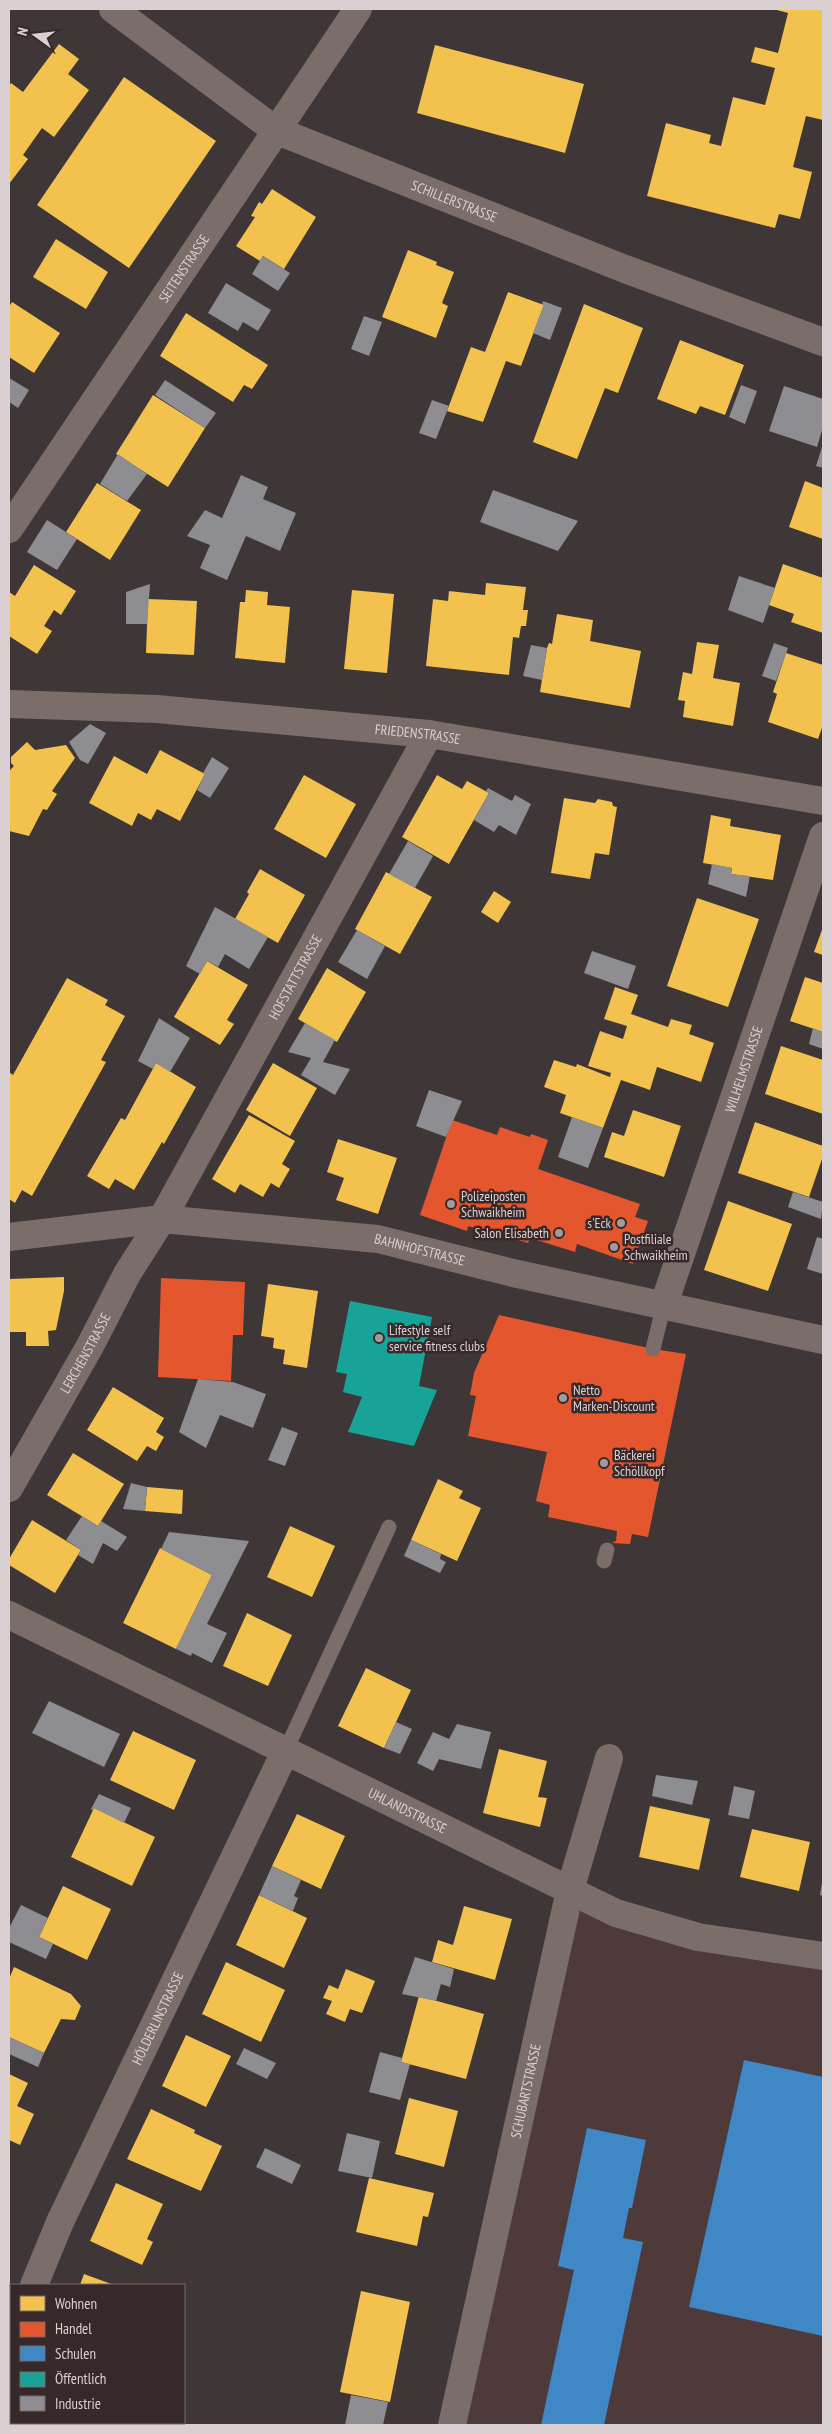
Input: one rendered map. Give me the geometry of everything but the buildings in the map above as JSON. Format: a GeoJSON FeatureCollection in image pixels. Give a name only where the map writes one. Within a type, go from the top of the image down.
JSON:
{"type":"FeatureCollection","features":[{"type":"Feature","properties":{"kind":"street","name":"SCHILLERSTRASSE"},"geometry":{"type":"LineString","coordinates":[[112,9],[275,130],[625,269],[823,342]]}},
{"type":"Feature","properties":{"kind":"street","name":"SEITENSTRASSE"},"geometry":{"type":"LineString","coordinates":[[9,529],[358,9]]}},
{"type":"Feature","properties":{"kind":"street","name":"FRIEDENSTRASSE"},"geometry":{"type":"LineString","coordinates":[[9,704],[157,709],[429,734],[823,801]]}},
{"type":"Feature","properties":{"kind":"street","name":"HOFSTATTSTRASSE"},"geometry":{"type":"LineString","coordinates":[[162,1219],[429,734]]}},
{"type":"Feature","properties":{"kind":"street","name":"WILHELMSTRASSE"},"geometry":{"type":"LineString","coordinates":[[664,1304],[823,836]]}},
{"type":"Feature","properties":{"kind":"street","name":"BAHNHOFSTRASSE"},"geometry":{"type":"LineString","coordinates":[[9,1237],[162,1219],[378,1239],[513,1273],[664,1304],[823,1340]]}},
{"type":"Feature","properties":{"kind":"street","name":"LERCHENSTRASSE"},"geometry":{"type":"LineString","coordinates":[[9,1488],[90,1346],[127,1274],[162,1219]]}},
{"type":"Feature","properties":{"kind":"street","name":"UHLANDSTRASSE"},"geometry":{"type":"LineString","coordinates":[[9,1615],[616,1913],[698,1937],[823,1956]]}},
{"type":"Feature","properties":{"kind":"street","name":"HÖLDERLINSTRASSE"},"geometry":{"type":"LineString","coordinates":[[34,2284],[60,2222],[285,1752]]}},
{"type":"Feature","properties":{"kind":"street","name":"SCHUBARTSTRASSE"},"geometry":{"type":"LineString","coordinates":[[452,2425],[570,1890],[609,1758]]}},
{"type":"Feature","properties":{"kind":"lane"},"geometry":{"type":"LineString","coordinates":[[653,1349],[664,1304]]}},
{"type":"Feature","properties":{"kind":"lane"},"geometry":{"type":"LineString","coordinates":[[285,1752],[389,1527]]}},
{"type":"Feature","properties":{"kind":"shaded area"},"geometry":{"type":"Polygon","coordinates":[[[570,1890],[823,1956],[823,2425],[452,2425],[570,1890]]]}},
{"type":"Feature","properties":{"kind":"place","name":"Polizeiposten Schwaikheim"},"geometry":{"type":"Point","coordinates":[451,1204]}},
{"type":"Feature","properties":{"kind":"place","name":"s'Eck"},"geometry":{"type":"Point","coordinates":[621,1223]}},
{"type":"Feature","properties":{"kind":"place","name":"Salon Elisabeth"},"geometry":{"type":"Point","coordinates":[559,1233]}},
{"type":"Feature","properties":{"kind":"place","name":"Postfiliale Schwaikheim"},"geometry":{"type":"Point","coordinates":[614,1247]}},
{"type":"Feature","properties":{"kind":"place","name":"Lifestyle self service fitness clubs"},"geometry":{"type":"Point","coordinates":[379,1338]}},
{"type":"Feature","properties":{"kind":"place","name":"Netto Marken-Discount"},"geometry":{"type":"Point","coordinates":[563,1398]}},
{"type":"Feature","properties":{"kind":"place","name":"Bäckerei Schöllkopf"},"geometry":{"type":"Point","coordinates":[604,1463]}}]}
